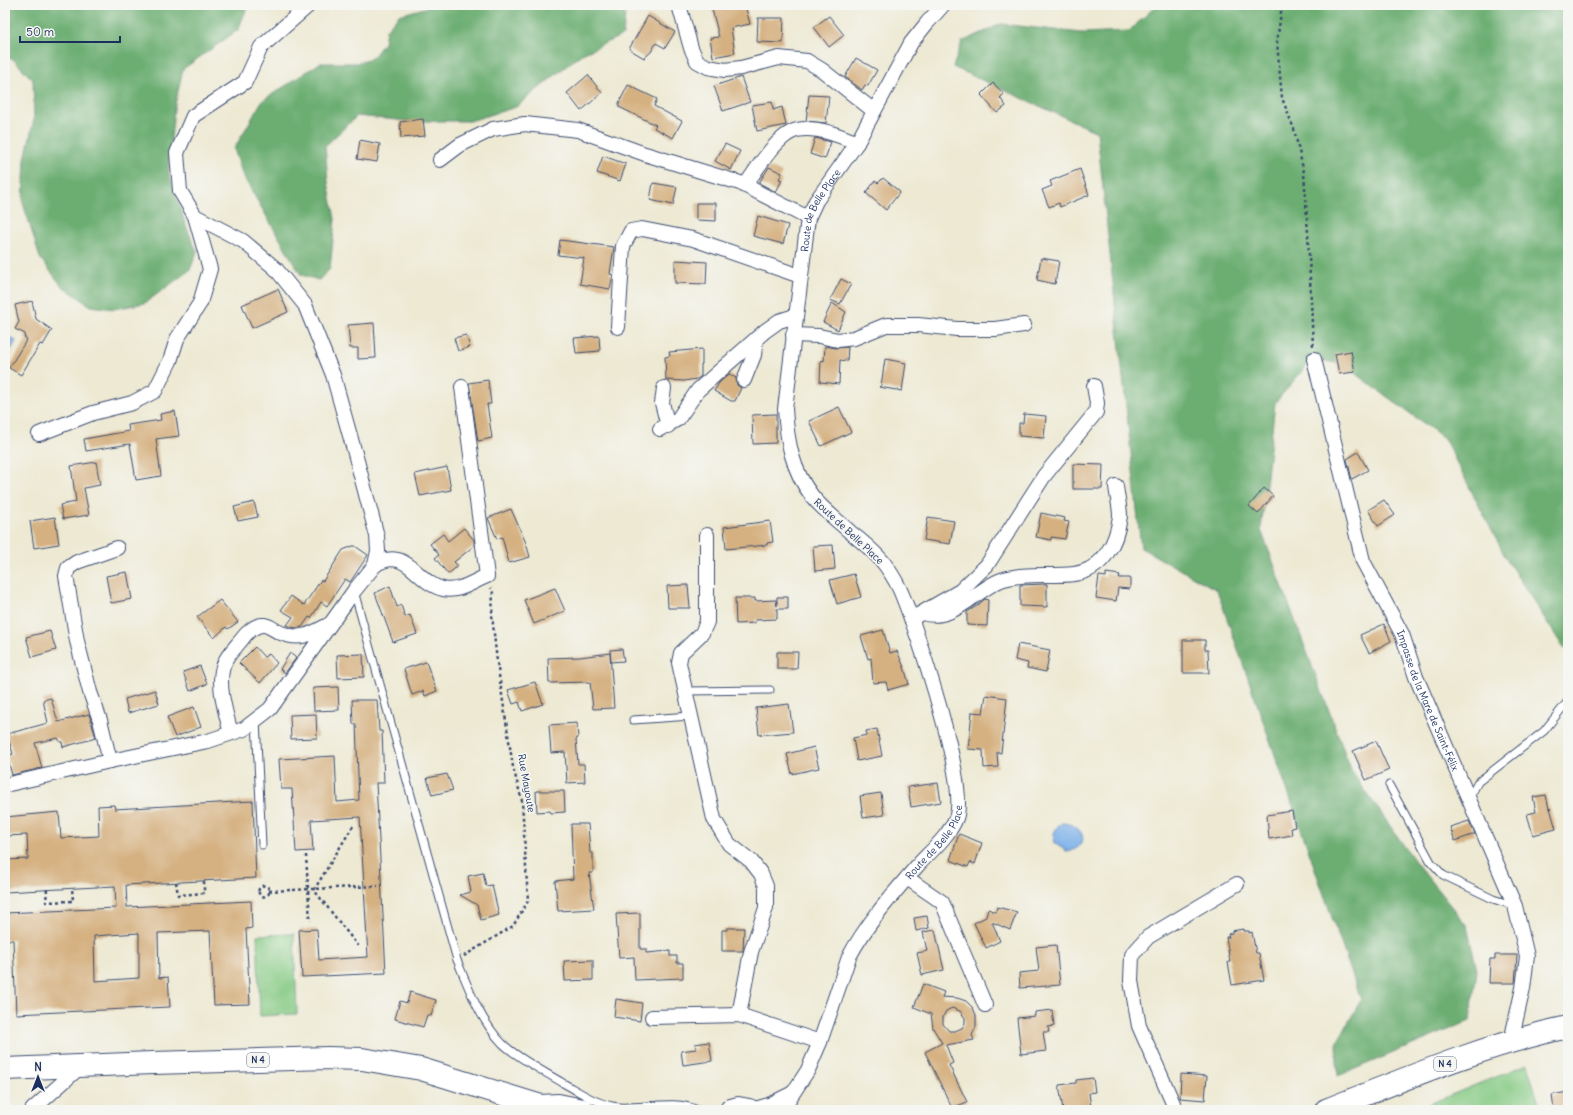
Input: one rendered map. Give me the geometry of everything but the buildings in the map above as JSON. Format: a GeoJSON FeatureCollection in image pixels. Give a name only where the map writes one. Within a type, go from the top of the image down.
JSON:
{"type":"FeatureCollection","features":[{"type":"Feature","properties":{"kind":"main road","name":"N 4"},"geometry":{"type":"LineString","coordinates":[[1326,1110],[1453,1061],[1511,1041],[1568,1028]]}},
{"type":"Feature","properties":{"kind":"main road","name":"N 4"},"geometry":{"type":"LineString","coordinates":[[5,1069],[321,1058],[362,1058],[422,1069],[545,1108],[558,1105],[583,1110]]}},
{"type":"Feature","properties":{"kind":"main road"},"geometry":{"type":"LineString","coordinates":[[731,1110],[738,1108],[750,1110]]}},
{"type":"Feature","properties":{"kind":"street"},"geometry":{"type":"LineString","coordinates":[[39,434],[93,413],[132,403],[155,392],[170,361],[177,339],[200,303],[210,269],[195,216],[180,191],[177,153],[193,116],[245,82],[261,47],[308,5]]}},
{"type":"Feature","properties":{"kind":"street"},"geometry":{"type":"LineString","coordinates":[[679,5],[691,48],[697,61],[708,67],[725,70],[741,68],[779,58],[807,61],[822,70],[874,111]]}},
{"type":"Feature","properties":{"kind":"street","name":"Route de Belle Place"},"geometry":{"type":"LineString","coordinates":[[782,1110],[808,1070],[820,1042],[853,947],[875,916],[949,832],[957,818],[959,808],[951,752],[933,686],[917,616],[903,596],[895,579],[885,564],[818,503],[801,480],[793,460],[787,434],[785,409],[808,218],[816,201],[857,143],[912,43],[943,5]]}},
{"type":"Feature","properties":{"kind":"street"},"geometry":{"type":"LineString","coordinates":[[440,160],[460,145],[493,129],[525,124],[578,130],[645,154],[745,186],[808,218]]}},
{"type":"Feature","properties":{"kind":"street"},"geometry":{"type":"LineString","coordinates":[[745,186],[770,150],[783,138],[795,130],[814,130],[833,133],[857,143]]}},
{"type":"Feature","properties":{"kind":"street"},"geometry":{"type":"LineString","coordinates":[[195,216],[243,241],[276,269],[305,305],[333,374],[356,457],[377,536],[378,551],[375,565]]}},
{"type":"Feature","properties":{"kind":"street"},"geometry":{"type":"LineString","coordinates":[[618,327],[623,246],[632,231],[642,229],[692,239],[800,276]]}},
{"type":"Feature","properties":{"kind":"street"},"geometry":{"type":"LineString","coordinates":[[664,388],[662,403],[664,427],[678,419],[698,390],[756,339],[779,321],[795,316]]}},
{"type":"Feature","properties":{"kind":"street"},"geometry":{"type":"LineString","coordinates":[[793,335],[819,336],[838,340],[854,338],[886,325],[918,325],[957,329],[995,329],[1024,324]]}},
{"type":"Feature","properties":{"kind":"street"},"geometry":{"type":"LineString","coordinates":[[744,380],[754,355],[756,339]]}},
{"type":"Feature","properties":{"kind":"street","name":"Impasse de la Mare de Saint-Félix"},"geometry":{"type":"LineString","coordinates":[[1314,359],[1363,561],[1402,634],[1416,677],[1468,801],[1515,906],[1527,956],[1523,988],[1511,1041]]}},
{"type":"Feature","properties":{"kind":"street"},"geometry":{"type":"LineString","coordinates":[[917,616],[960,591],[987,565],[1044,476],[1096,412],[1097,403],[1094,386]]}},
{"type":"Feature","properties":{"kind":"street"},"geometry":{"type":"LineString","coordinates":[[5,785],[110,761],[208,741],[244,729],[270,709],[354,591],[375,565],[384,560],[394,558],[405,562],[430,583],[443,589],[456,589],[487,576],[462,387]]}},
{"type":"Feature","properties":{"kind":"street"},"geometry":{"type":"LineString","coordinates":[[917,616],[940,615],[952,611],[1000,581],[1015,576],[1075,574],[1100,563],[1110,550],[1120,516],[1116,486]]}},
{"type":"Feature","properties":{"kind":"street"},"geometry":{"type":"LineString","coordinates":[[707,535],[707,622],[702,633],[682,653],[679,663],[714,819],[729,844],[751,861],[761,874],[766,886],[766,908],[751,952],[739,1015]]}},
{"type":"Feature","properties":{"kind":"street"},"geometry":{"type":"LineString","coordinates":[[110,761],[100,720],[90,692],[77,641],[66,576],[68,568],[77,562],[117,548]]}},
{"type":"Feature","properties":{"kind":"street"},"geometry":{"type":"LineString","coordinates":[[231,733],[222,696],[221,676],[224,664],[244,637],[255,627],[263,625],[271,627],[280,633],[298,638],[312,634],[331,624]]}},
{"type":"Feature","properties":{"kind":"street"},"geometry":{"type":"LineString","coordinates":[[907,878],[942,902],[985,1006]]}},
{"type":"Feature","properties":{"kind":"street"},"geometry":{"type":"LineString","coordinates":[[1176,1110],[1139,1026],[1131,981],[1132,956],[1148,937],[1238,884]]}},
{"type":"Feature","properties":{"kind":"street"},"geometry":{"type":"LineString","coordinates":[[652,1017],[739,1015],[820,1042]]}},
{"type":"Feature","properties":{"kind":"street"},"geometry":{"type":"LineString","coordinates":[[32,1110],[81,1066]]}},
{"type":"Feature","properties":{"kind":"street","name":"Route de Belle Place"},"geometry":{"type":"LineString","coordinates":[[750,1110],[762,1108],[780,1101],[795,1091]]}},
{"type":"Feature","properties":{"kind":"lane"},"geometry":{"type":"LineString","coordinates":[[354,591],[457,960],[480,1012],[502,1043],[530,1064],[592,1100],[630,1108],[654,1105],[684,1106],[697,1110]]}},
{"type":"Feature","properties":{"kind":"lane"},"geometry":{"type":"LineString","coordinates":[[686,691],[770,690]]}},
{"type":"Feature","properties":{"kind":"lane"},"geometry":{"type":"LineString","coordinates":[[1468,801],[1478,782],[1544,731],[1568,701]]}},
{"type":"Feature","properties":{"kind":"lane"},"geometry":{"type":"LineString","coordinates":[[633,720],[691,716]]}},
{"type":"Feature","properties":{"kind":"lane"},"geometry":{"type":"LineString","coordinates":[[256,720],[262,845]]}},
{"type":"Feature","properties":{"kind":"lane"},"geometry":{"type":"LineString","coordinates":[[1389,785],[1431,862],[1443,875],[1493,899],[1515,906]]}},
{"type":"Feature","properties":{"kind":"path"},"geometry":{"type":"LineString","coordinates":[[1282,5],[1277,42],[1282,98],[1294,129],[1304,174],[1314,359]]}},
{"type":"Feature","properties":{"kind":"path","name":"Rue Mayoute"},"geometry":{"type":"LineString","coordinates":[[457,960],[513,926],[528,901],[522,801],[513,767],[499,677],[492,616],[493,593],[487,576]]}},
{"type":"Feature","properties":{"kind":"path"},"geometry":{"type":"LineString","coordinates":[[314,890],[353,826]]}},
{"type":"Feature","properties":{"kind":"path"},"geometry":{"type":"LineString","coordinates":[[306,855],[310,921]]}},
{"type":"Feature","properties":{"kind":"path"},"geometry":{"type":"LineString","coordinates":[[176,882],[178,895],[204,893],[204,881]]}},
{"type":"Feature","properties":{"kind":"path"},"geometry":{"type":"LineString","coordinates":[[263,886],[266,886],[269,891],[269,894],[265,897],[258,892],[263,886]]}},
{"type":"Feature","properties":{"kind":"path"},"geometry":{"type":"LineString","coordinates":[[269,891],[378,886]]}},
{"type":"Feature","properties":{"kind":"path"},"geometry":{"type":"LineString","coordinates":[[47,889],[46,902],[73,901],[72,888]]}},
{"type":"Feature","properties":{"kind":"path"},"geometry":{"type":"LineString","coordinates":[[314,890],[358,946]]}},
{"type":"Feature","properties":{"kind":"green space"},"geometry":{"type":"Polygon","coordinates":[[[5,5],[248,5],[238,30],[183,69],[174,109],[168,170],[186,226],[197,252],[190,270],[145,303],[114,309],[91,306],[62,286],[40,258],[23,203],[25,159],[34,119],[33,80],[13,59],[5,58],[5,5]]]}},
{"type":"Feature","properties":{"kind":"green space"},"geometry":{"type":"Polygon","coordinates":[[[435,5],[619,5],[625,15],[623,35],[580,55],[516,107],[470,121],[407,121],[357,116],[325,146],[328,182],[335,219],[330,269],[319,280],[301,275],[243,176],[234,149],[262,101],[320,63],[357,63],[373,57],[384,43],[386,30],[399,15],[435,5]]]}},
{"type":"Feature","properties":{"kind":"green space"},"geometry":{"type":"Polygon","coordinates":[[[1157,5],[1568,5],[1568,641],[1565,650],[1507,560],[1444,438],[1342,364],[1312,359],[1275,403],[1261,530],[1352,772],[1417,864],[1467,926],[1477,970],[1470,1021],[1338,1076],[1336,1044],[1361,1000],[1217,590],[1141,548],[1097,132],[953,67],[962,42],[1001,24],[1081,33],[1129,31],[1157,5]]]}},
{"type":"Feature","properties":{"kind":"green space"},"geometry":{"type":"Polygon","coordinates":[[[294,934],[297,1014],[260,1016],[257,935],[294,934]]]}},
{"type":"Feature","properties":{"kind":"green space"},"geometry":{"type":"Polygon","coordinates":[[[1527,1064],[1541,1110],[1414,1110],[1527,1064]]]}},
{"type":"Feature","properties":{"kind":"water"},"geometry":{"type":"Polygon","coordinates":[[[9,337],[16,341],[8,355],[5,353],[5,344],[9,337]]]}},
{"type":"Feature","properties":{"kind":"water"},"geometry":{"type":"Polygon","coordinates":[[[1062,823],[1075,827],[1082,835],[1083,840],[1081,845],[1068,852],[1054,843],[1053,837],[1055,832],[1062,823]]]}}]}
